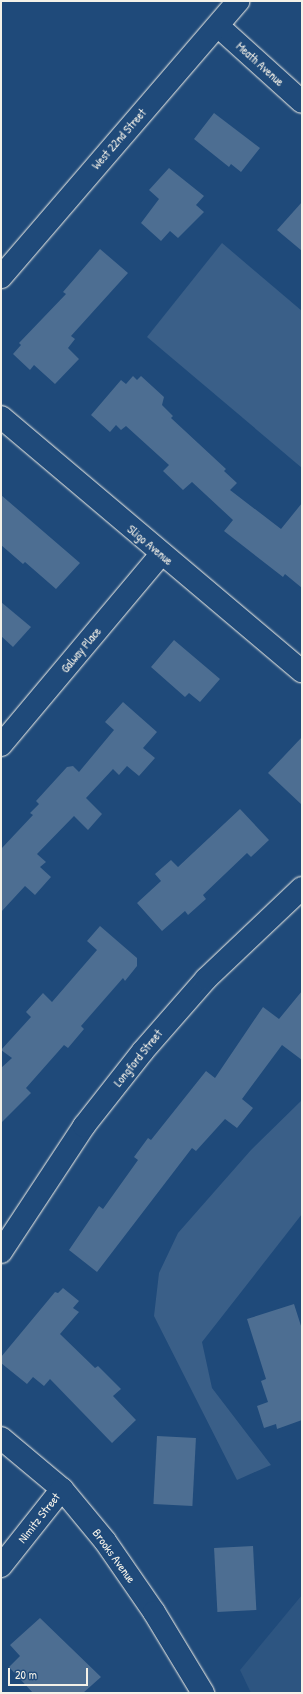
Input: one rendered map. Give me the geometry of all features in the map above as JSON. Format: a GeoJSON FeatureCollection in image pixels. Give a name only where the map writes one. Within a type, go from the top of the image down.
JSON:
{"type":"FeatureCollection","features":[{"type":"Feature","properties":{"kind":"street","name":"West 22nd Street"},"geometry":{"type":"LineString","coordinates":[[1,277],[238,1]]}},
{"type":"Feature","properties":{"kind":"street","name":"Meath Avenue"},"geometry":{"type":"LineString","coordinates":[[218,26],[302,102]]}},
{"type":"Feature","properties":{"kind":"street","name":"Sligo Avenue"},"geometry":{"type":"LineString","coordinates":[[1,417],[161,554],[302,671]]}},
{"type":"Feature","properties":{"kind":"street","name":"Galway Place"},"geometry":{"type":"LineString","coordinates":[[1,745],[161,554]]}},
{"type":"Feature","properties":{"kind":"street","name":"Longford Street"},"geometry":{"type":"LineString","coordinates":[[1,1252],[84,1126],[142,1051],[206,979],[302,888]]}},
{"type":"Feature","properties":{"kind":"street","name":"Brooks Avenue"},"geometry":{"type":"LineString","coordinates":[[1,1438],[62,1489],[105,1541],[154,1612],[203,1693]]}},
{"type":"Feature","properties":{"kind":"street","name":"Nimitz Street"},"geometry":{"type":"LineString","coordinates":[[1,1566],[62,1489]]}},
{"type":"Feature","properties":{"kind":"shaded area"},"geometry":{"type":"Polygon","coordinates":[[[222,243],[302,311],[302,468],[147,337],[222,243]]]}},
{"type":"Feature","properties":{"kind":"shaded area"},"geometry":{"type":"Polygon","coordinates":[[[302,1100],[302,1214],[202,1342],[212,1388],[271,1465],[237,1480],[154,1316],[159,1273],[178,1233],[251,1150],[302,1100]]]}},
{"type":"Feature","properties":{"kind":"shaded area"},"geometry":{"type":"Polygon","coordinates":[[[302,1595],[302,1693],[251,1693],[240,1670],[302,1595]]]}},
{"type":"Feature","properties":{"kind":"building"},"geometry":{"type":"Polygon","coordinates":[[[214,113],[260,148],[241,172],[231,164],[229,167],[194,139],[214,113]]]}},
{"type":"Feature","properties":{"kind":"building"},"geometry":{"type":"Polygon","coordinates":[[[169,168],[204,196],[196,205],[204,212],[178,238],[170,231],[161,241],[141,223],[159,199],[149,190],[169,168]]]}},
{"type":"Feature","properties":{"kind":"building"},"geometry":{"type":"Polygon","coordinates":[[[302,202],[302,251],[277,230],[302,202]]]}},
{"type":"Feature","properties":{"kind":"building"},"geometry":{"type":"Polygon","coordinates":[[[100,249],[128,273],[71,336],[75,339],[68,348],[79,359],[55,384],[34,365],[30,370],[13,354],[21,345],[19,343],[66,294],[63,292],[100,249]]]}},
{"type":"Feature","properties":{"kind":"building"},"geometry":{"type":"Polygon","coordinates":[[[133,376],[137,380],[141,376],[164,397],[162,405],[173,416],[171,418],[226,469],[224,471],[237,483],[230,490],[281,529],[302,503],[302,588],[285,574],[283,577],[224,531],[233,520],[192,482],[183,490],[163,471],[169,465],[126,426],[121,430],[116,425],[110,432],[91,415],[121,380],[126,384],[133,376]]]}},
{"type":"Feature","properties":{"kind":"building"},"geometry":{"type":"Polygon","coordinates":[[[1,495],[80,563],[56,589],[25,562],[23,564],[1,545],[1,495]]]}},
{"type":"Feature","properties":{"kind":"building"},"geometry":{"type":"Polygon","coordinates":[[[1,602],[31,627],[13,647],[1,636],[1,602]]]}},
{"type":"Feature","properties":{"kind":"building"},"geometry":{"type":"Polygon","coordinates":[[[174,640],[220,679],[200,702],[189,693],[185,697],[151,667],[174,640]]]}},
{"type":"Feature","properties":{"kind":"building"},"geometry":{"type":"Polygon","coordinates":[[[123,702],[157,732],[143,748],[155,758],[139,776],[127,766],[119,775],[113,769],[86,798],[102,814],[88,830],[74,816],[37,854],[46,862],[40,867],[51,877],[35,895],[25,886],[1,912],[1,849],[33,815],[30,813],[39,804],[36,801],[67,767],[73,766],[79,772],[114,730],[105,722],[123,702]]]}},
{"type":"Feature","properties":{"kind":"building"},"geometry":{"type":"Polygon","coordinates":[[[302,737],[302,805],[268,773],[302,737]]]}},
{"type":"Feature","properties":{"kind":"building"},"geometry":{"type":"Polygon","coordinates":[[[240,809],[269,840],[251,857],[247,853],[203,895],[206,899],[188,915],[185,911],[162,931],[137,903],[161,881],[155,874],[171,860],[178,867],[240,809]]]}},
{"type":"Feature","properties":{"kind":"building"},"geometry":{"type":"Polygon","coordinates":[[[100,926],[137,958],[137,966],[125,981],[123,978],[81,1026],[84,1029],[68,1048],[64,1045],[26,1088],[31,1093],[1,1123],[1,1068],[12,1058],[1,1050],[31,1017],[26,1012],[43,993],[52,1002],[97,950],[87,941],[100,926]]]}},
{"type":"Feature","properties":{"kind":"building"},"geometry":{"type":"Polygon","coordinates":[[[302,991],[302,1060],[282,1045],[242,1099],[253,1108],[237,1128],[225,1119],[196,1151],[192,1148],[97,1272],[69,1250],[99,1206],[103,1209],[138,1160],[134,1157],[148,1138],[151,1140],[206,1071],[215,1078],[263,1007],[279,1019],[302,991]]]}},
{"type":"Feature","properties":{"kind":"building"},"geometry":{"type":"Polygon","coordinates":[[[63,1288],[79,1301],[73,1308],[79,1312],[60,1334],[95,1368],[98,1366],[121,1389],[113,1396],[136,1420],[112,1443],[50,1379],[44,1386],[33,1377],[27,1384],[1,1363],[1,1357],[55,1292],[58,1293],[63,1288]]]}},
{"type":"Feature","properties":{"kind":"building"},"geometry":{"type":"Polygon","coordinates":[[[294,1304],[302,1329],[302,1420],[277,1429],[276,1424],[264,1428],[257,1406],[268,1402],[261,1381],[266,1379],[247,1319],[294,1304]]]}},
{"type":"Feature","properties":{"kind":"building"},"geometry":{"type":"Polygon","coordinates":[[[157,1436],[196,1438],[192,1506],[153,1504],[157,1436]]]}},
{"type":"Feature","properties":{"kind":"building"},"geometry":{"type":"Polygon","coordinates":[[[253,1546],[256,1610],[217,1612],[214,1548],[253,1546]]]}},
{"type":"Feature","properties":{"kind":"building"},"geometry":{"type":"Polygon","coordinates":[[[40,1618],[101,1677],[83,1693],[33,1693],[9,1667],[20,1656],[10,1645],[40,1618]]]}}]}
